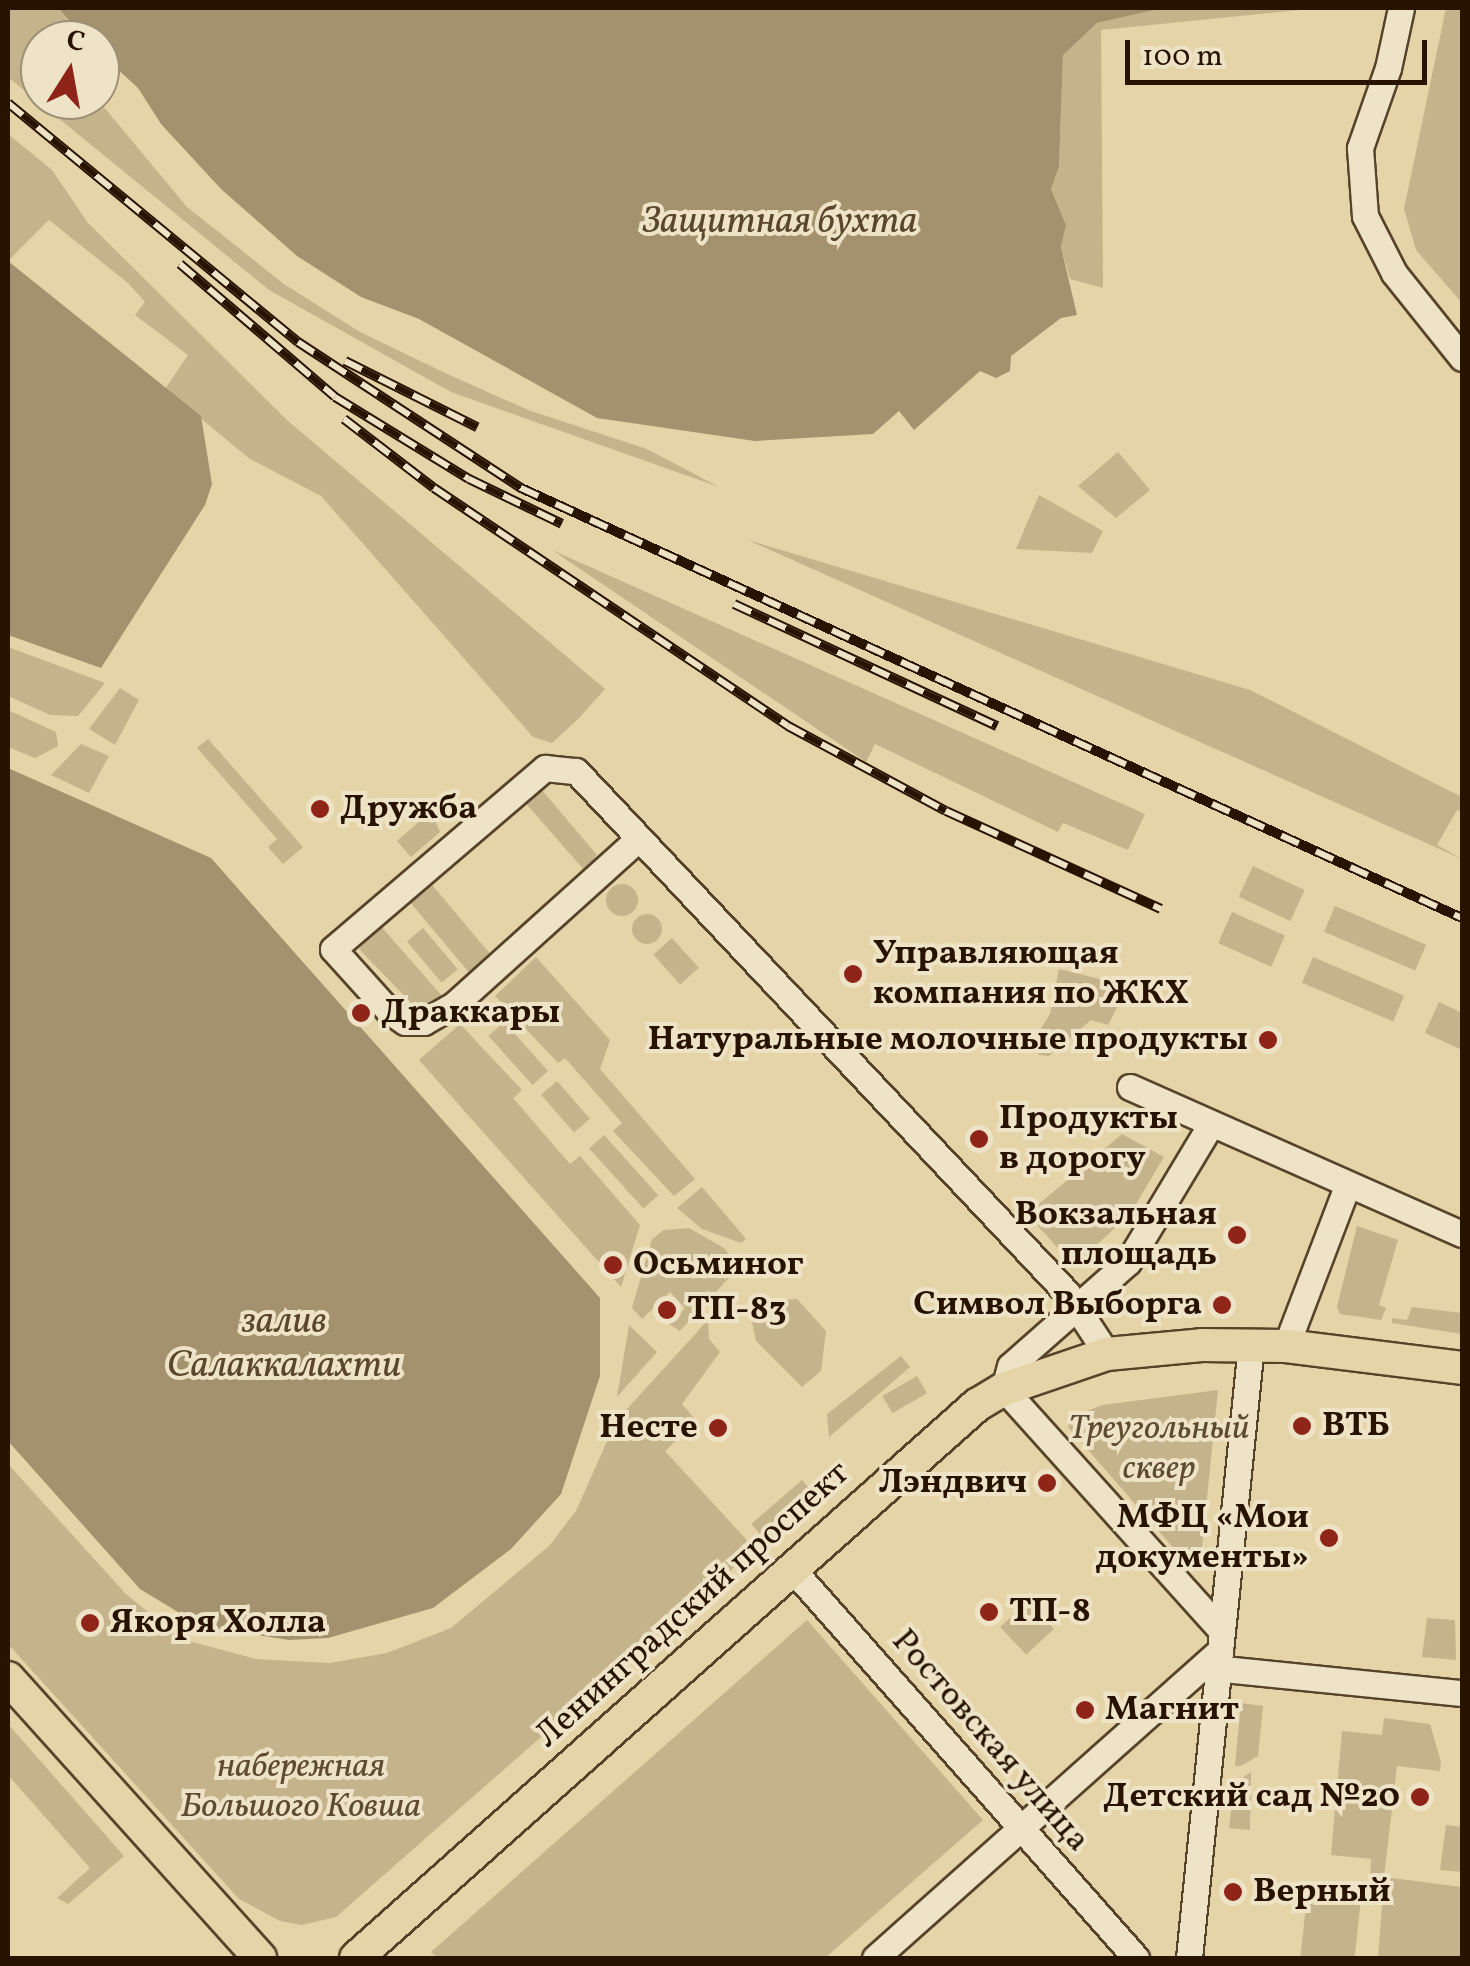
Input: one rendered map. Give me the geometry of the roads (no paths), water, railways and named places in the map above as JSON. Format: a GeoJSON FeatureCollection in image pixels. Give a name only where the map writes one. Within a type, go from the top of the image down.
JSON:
{"type":"FeatureCollection","features":[{"type":"Feature","properties":{"kind":"main road","name":"Ленинградский проспект"},"geometry":{"type":"LineString","coordinates":[[377,1952],[792,1570],[1004,1389],[1107,1354],[1251,1344],[1462,1368]]}},
{"type":"Feature","properties":{"kind":"main road"},"geometry":{"type":"LineString","coordinates":[[16,1682],[260,1958]]}},
{"type":"Feature","properties":{"kind":"street"},"geometry":{"type":"LineString","coordinates":[[1401,8],[1388,68],[1360,148],[1364,216],[1394,273],[1462,358]]}},
{"type":"Feature","properties":{"kind":"street"},"geometry":{"type":"LineString","coordinates":[[638,839],[440,1016],[405,1022],[388,1010],[334,949],[545,768],[576,770],[1078,1307],[1107,1354]]}},
{"type":"Feature","properties":{"kind":"street"},"geometry":{"type":"LineString","coordinates":[[1130,1087],[1462,1234]]}},
{"type":"Feature","properties":{"kind":"street"},"geometry":{"type":"LineString","coordinates":[[1211,1124],[1128,1262],[1010,1366],[1004,1389],[1216,1654],[1462,1693]]}},
{"type":"Feature","properties":{"kind":"street"},"geometry":{"type":"LineString","coordinates":[[1286,1346],[1347,1186]]}},
{"type":"Feature","properties":{"kind":"street"},"geometry":{"type":"LineString","coordinates":[[1189,1958],[1216,1654],[1251,1344]]}},
{"type":"Feature","properties":{"kind":"street","name":"Ростовская улица"},"geometry":{"type":"LineString","coordinates":[[792,1570],[1136,1958]]}},
{"type":"Feature","properties":{"kind":"street"},"geometry":{"type":"LineString","coordinates":[[874,1958],[1216,1654]]}},
{"type":"Feature","properties":{"kind":"water","name":"Защитная бухта"},"geometry":{"type":"Polygon","coordinates":[[[58,8],[1163,8],[1097,23],[1063,55],[1059,167],[1051,189],[1066,225],[1061,247],[1077,315],[1061,318],[1011,356],[1010,371],[996,378],[980,371],[914,430],[899,411],[873,434],[755,441],[597,418],[419,319],[361,297],[297,256],[221,189],[161,124],[138,88],[120,71],[120,20],[68,20],[58,8]]]}},
{"type":"Feature","properties":{"kind":"water"},"geometry":{"type":"Polygon","coordinates":[[[8,261],[201,416],[212,484],[205,505],[101,668],[8,635],[8,261]]]}},
{"type":"Feature","properties":{"kind":"water","name":"залив Салаккалахти"},"geometry":{"type":"Polygon","coordinates":[[[8,768],[211,858],[600,1298],[600,1376],[561,1494],[511,1549],[433,1608],[328,1638],[289,1640],[201,1626],[140,1589],[8,1441],[8,768]]]}},
{"type":"Feature","properties":{"kind":"railway"},"geometry":{"type":"LineString","coordinates":[[8,103],[298,342],[521,488],[1462,918]]}},
{"type":"Feature","properties":{"kind":"railway"},"geometry":{"type":"LineString","coordinates":[[180,264],[335,397],[469,479],[562,524]]}},
{"type":"Feature","properties":{"kind":"railway"},"geometry":{"type":"LineString","coordinates":[[345,361],[477,427]]}},
{"type":"Feature","properties":{"kind":"railway"},"geometry":{"type":"LineString","coordinates":[[344,419],[434,488],[788,726],[946,811],[1161,909]]}},
{"type":"Feature","properties":{"kind":"railway"},"geometry":{"type":"LineString","coordinates":[[734,604],[997,726]]}},
{"type":"Feature","properties":{"kind":"place","name":"Дружба"},"geometry":{"type":"Point","coordinates":[320,809]}},
{"type":"Feature","properties":{"kind":"place","name":"Управляющая компания по ЖКХ"},"geometry":{"type":"Point","coordinates":[853,974]}},
{"type":"Feature","properties":{"kind":"place","name":"Драккары"},"geometry":{"type":"Point","coordinates":[361,1013]}},
{"type":"Feature","properties":{"kind":"place","name":"Натуральные молочные продукты"},"geometry":{"type":"Point","coordinates":[1268,1040]}},
{"type":"Feature","properties":{"kind":"place","name":"Продукты в дорогу"},"geometry":{"type":"Point","coordinates":[979,1139]}},
{"type":"Feature","properties":{"kind":"place","name":"Вокзальная площадь"},"geometry":{"type":"Point","coordinates":[1237,1235]}},
{"type":"Feature","properties":{"kind":"place","name":"Осьминог"},"geometry":{"type":"Point","coordinates":[613,1265]}},
{"type":"Feature","properties":{"kind":"place","name":"Символ Выборга"},"geometry":{"type":"Point","coordinates":[1222,1305]}},
{"type":"Feature","properties":{"kind":"place","name":"ТП-83"},"geometry":{"type":"Point","coordinates":[667,1310]}},
{"type":"Feature","properties":{"kind":"place","name":"ВТБ"},"geometry":{"type":"Point","coordinates":[1302,1426]}},
{"type":"Feature","properties":{"kind":"place","name":"Несте"},"geometry":{"type":"Point","coordinates":[718,1428]}},
{"type":"Feature","properties":{"kind":"place","name":"Лэндвич"},"geometry":{"type":"Point","coordinates":[1047,1483]}},
{"type":"Feature","properties":{"kind":"place","name":"МФЦ «Мои документы»"},"geometry":{"type":"Point","coordinates":[1329,1538]}},
{"type":"Feature","properties":{"kind":"place","name":"ТП-8"},"geometry":{"type":"Point","coordinates":[989,1612]}},
{"type":"Feature","properties":{"kind":"place","name":"Якоря Холла"},"geometry":{"type":"Point","coordinates":[90,1623]}},
{"type":"Feature","properties":{"kind":"place","name":"Магнит"},"geometry":{"type":"Point","coordinates":[1085,1710]}},
{"type":"Feature","properties":{"kind":"place","name":"Детский сад №20"},"geometry":{"type":"Point","coordinates":[1420,1797]}},
{"type":"Feature","properties":{"kind":"place","name":"Верный"},"geometry":{"type":"Point","coordinates":[1233,1892]}},
{"type":"Feature","properties":{"kind":"park label","name":"Треугольный сквер"},"geometry":{"type":"Point","coordinates":[1159,1449]}},
{"type":"Feature","properties":{"kind":"park label","name":"набережная Большого Ковша"},"geometry":{"type":"Point","coordinates":[301,1787]}}]}
